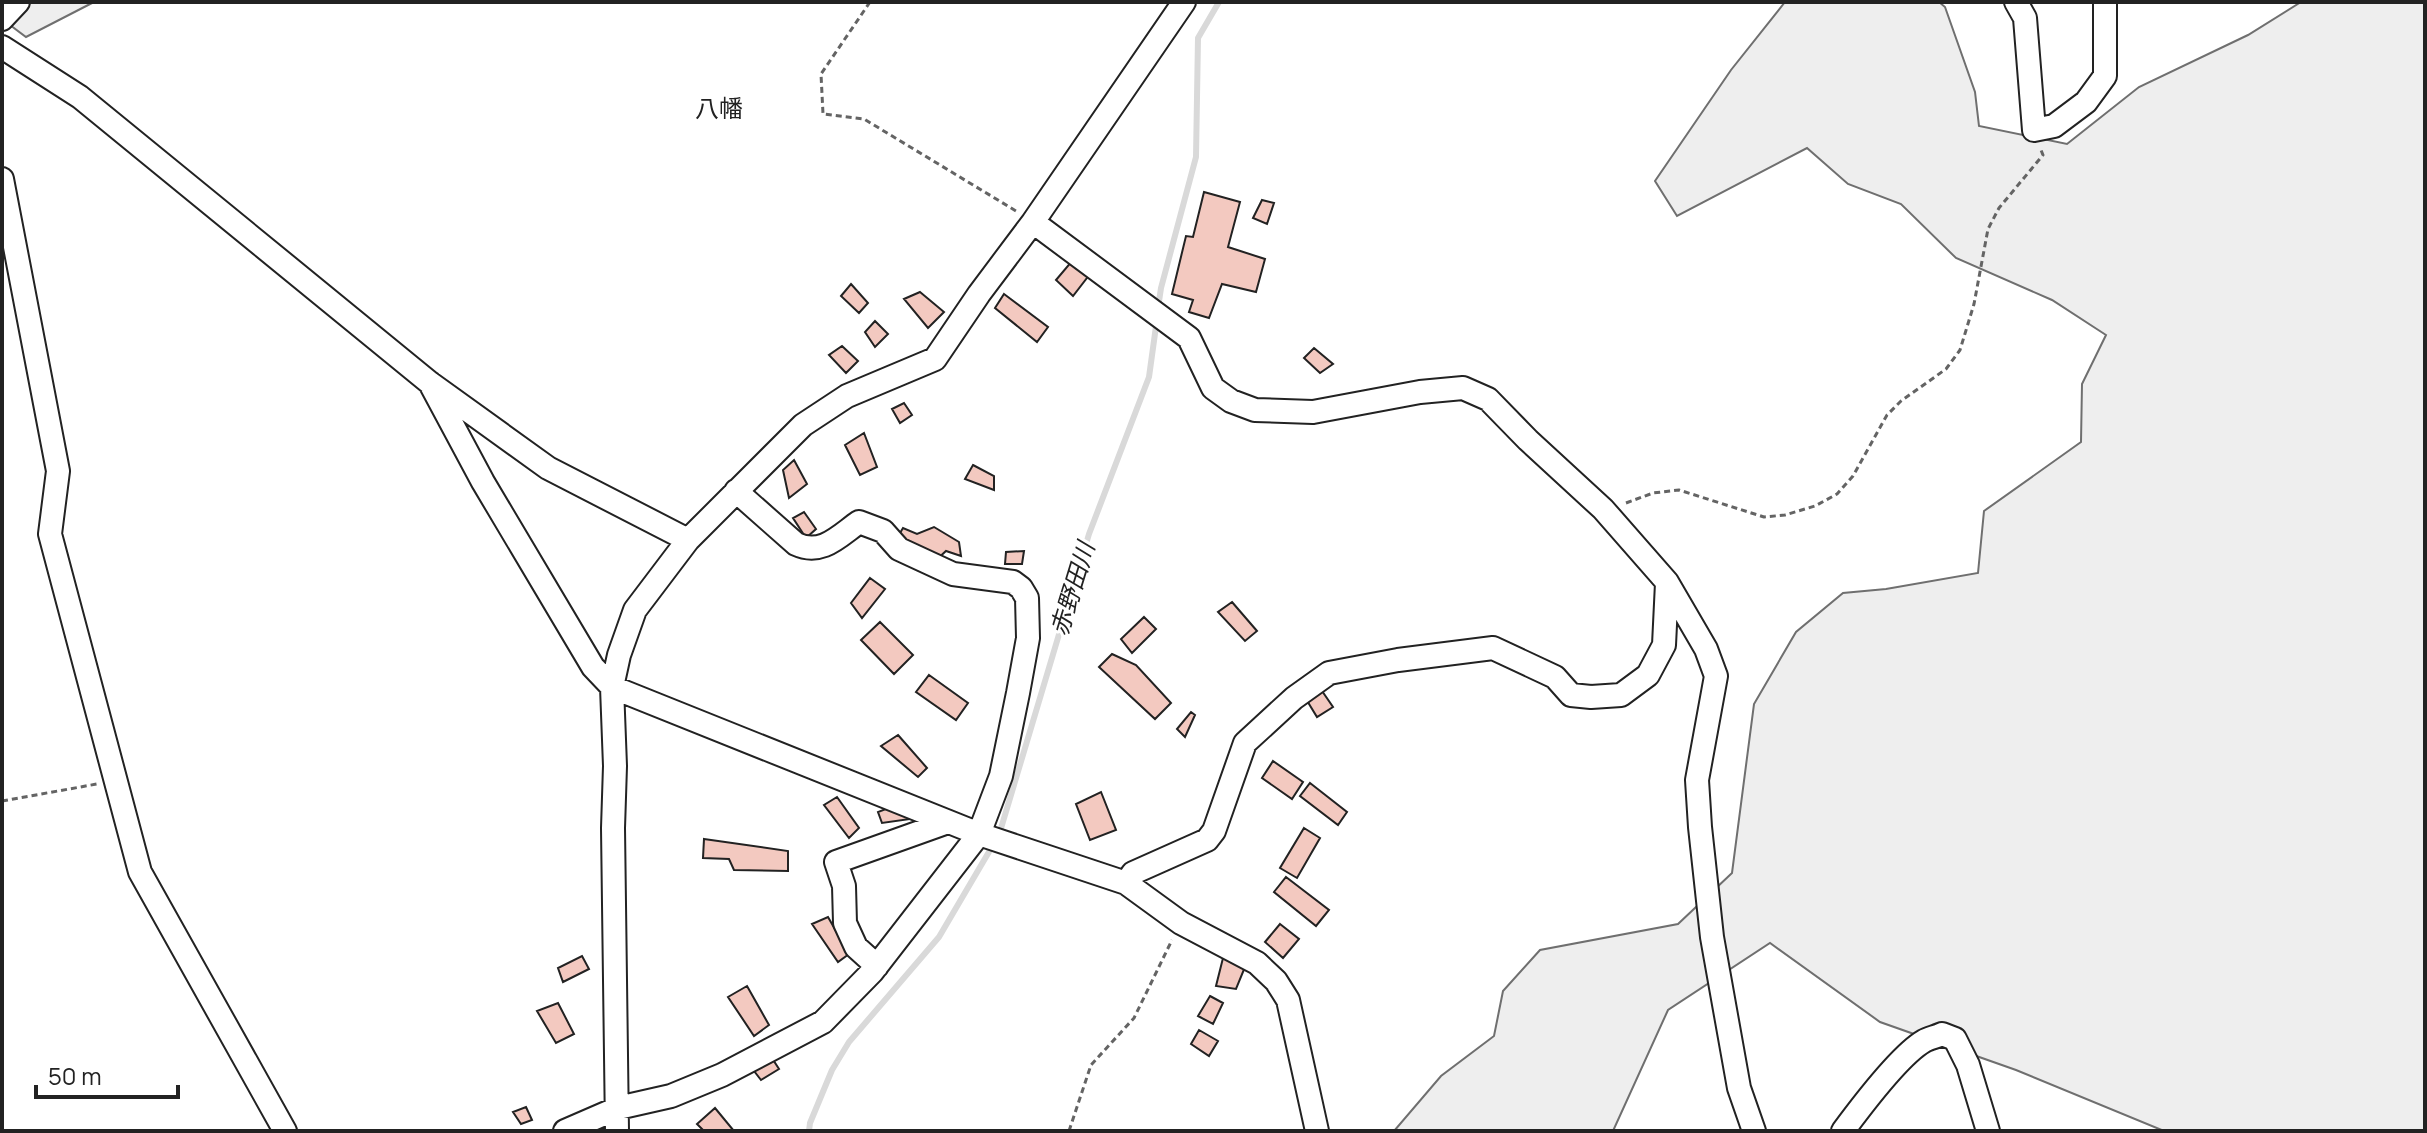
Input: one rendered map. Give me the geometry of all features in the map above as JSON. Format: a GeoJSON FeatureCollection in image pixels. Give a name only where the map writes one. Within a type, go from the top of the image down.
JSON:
{"type":"FeatureCollection","features":[{"type":"Feature","properties":{"kind":"street"},"geometry":{"type":"LineString","coordinates":[[2,19],[18,2]]}},
{"type":"Feature","properties":{"kind":"street"},"geometry":{"type":"LineString","coordinates":[[618,1120],[612,687],[619,655],[635,610],[688,540],[803,425],[847,396],[935,359],[1184,2]]}},
{"type":"Feature","properties":{"kind":"street"},"geometry":{"type":"LineString","coordinates":[[2016,2],[2025,18],[2034,130],[2054,126],[2086,102],[2105,76],[2105,2]]}},
{"type":"Feature","properties":{"kind":"street"},"geometry":{"type":"LineString","coordinates":[[2,47],[80,97],[430,383],[548,468],[688,540]]}},
{"type":"Feature","properties":{"kind":"street"},"geometry":{"type":"LineString","coordinates":[[2,179],[6,225],[58,471],[50,534],[140,872],[285,1131]]}},
{"type":"Feature","properties":{"kind":"street"},"geometry":{"type":"LineString","coordinates":[[1033,222],[1189,338],[1213,388],[1231,401],[1255,410],[1313,412],[1420,392],[1463,388],[1488,399],[1603,509],[1667,582],[1706,649],[1716,676],[1697,780],[1700,827],[1712,937],[1739,1088],[1754,1131]]}},
{"type":"Feature","properties":{"kind":"street"},"geometry":{"type":"LineString","coordinates":[[430,383],[483,482],[593,667],[612,687],[948,822],[1126,883],[1181,923],[1257,963],[1276,981],[1288,1000],[1317,1131]]}},
{"type":"Feature","properties":{"kind":"street"},"geometry":{"type":"LineString","coordinates":[[565,1131],[618,1120],[722,1075],[823,1022],[990,838],[1028,638],[1027,598],[1021,588],[1013,582],[953,574],[899,549],[883,531],[859,522],[825,546],[806,549],[796,544],[736,491]]}},
{"type":"Feature","properties":{"kind":"street"},"geometry":{"type":"LineString","coordinates":[[1126,883],[1133,873],[1207,840],[1214,831],[1245,743],[1294,698],[1329,673],[1398,660],[1493,648],[1555,677],[1571,695],[1621,695],[1648,675],[1664,645],[1667,582]]}},
{"type":"Feature","properties":{"kind":"street"},"geometry":{"type":"LineString","coordinates":[[877,966],[856,947],[845,923],[844,886],[836,862],[948,822]]}},
{"type":"Feature","properties":{"kind":"street"},"geometry":{"type":"LineString","coordinates":[[1843,1131],[1905,1057],[1923,1042],[1942,1034],[1955,1039],[1968,1065],[1988,1131]]}},
{"type":"Feature","properties":{"kind":"path"},"geometry":{"type":"LineString","coordinates":[[870,2],[821,74],[823,114],[864,119],[1033,222]]}},
{"type":"Feature","properties":{"kind":"path"},"geometry":{"type":"LineString","coordinates":[[1603,509],[1653,493],[1679,490],[1764,517],[1785,515],[1815,506],[1837,494],[1853,476],[1887,415],[1901,401],[1946,369],[1960,350],[1974,304],[1988,229],[1999,208],[2043,155],[2034,130]]}},
{"type":"Feature","properties":{"kind":"path"},"geometry":{"type":"LineString","coordinates":[[2,801],[114,781]]}},
{"type":"Feature","properties":{"kind":"path"},"geometry":{"type":"LineString","coordinates":[[1069,1131],[1091,1065],[1134,1018],[1181,923]]}},
{"type":"Feature","properties":{"kind":"shaded area"},"geometry":{"type":"Polygon","coordinates":[[[2,2],[94,2],[26,37],[2,19],[2,2]]]}},
{"type":"Feature","properties":{"kind":"shaded area"},"geometry":{"type":"Polygon","coordinates":[[[1785,2],[1939,2],[1945,7],[1975,92],[1979,126],[2067,144],[2139,87],[2248,35],[2301,2],[2425,2],[2425,1131],[2164,1131],[2016,1070],[1880,1022],[1770,943],[1668,1010],[1613,1131],[1394,1131],[1441,1076],[1494,1036],[1503,991],[1540,950],[1678,924],[1732,873],[1754,704],[1796,632],[1843,593],[1978,573],[1984,511],[2081,442],[2082,384],[2106,335],[2052,300],[1956,258],[1901,204],[1848,184],[1807,148],[1677,216],[1655,181],[1731,70],[1785,2]]]}},
{"type":"Feature","properties":{"kind":"building"},"geometry":{"type":"Polygon","coordinates":[[[1204,192],[1240,202],[1228,247],[1265,259],[1256,292],[1222,284],[1209,318],[1189,312],[1193,300],[1172,294],[1186,236],[1193,237],[1204,192]]]}},
{"type":"Feature","properties":{"kind":"building"},"geometry":{"type":"Polygon","coordinates":[[[1262,200],[1274,203],[1267,224],[1253,218],[1262,200]]]}},
{"type":"Feature","properties":{"kind":"building"},"geometry":{"type":"Polygon","coordinates":[[[1072,261],[1090,274],[1073,296],[1056,280],[1072,261]]]}},
{"type":"Feature","properties":{"kind":"building"},"geometry":{"type":"Polygon","coordinates":[[[851,284],[868,303],[859,313],[841,296],[851,284]]]}},
{"type":"Feature","properties":{"kind":"building"},"geometry":{"type":"Polygon","coordinates":[[[920,292],[944,312],[928,328],[904,299],[920,292]]]}},
{"type":"Feature","properties":{"kind":"building"},"geometry":{"type":"Polygon","coordinates":[[[1004,294],[1048,327],[1037,342],[995,308],[1004,294]]]}},
{"type":"Feature","properties":{"kind":"building"},"geometry":{"type":"Polygon","coordinates":[[[875,321],[888,334],[875,347],[865,332],[875,321]]]}},
{"type":"Feature","properties":{"kind":"building"},"geometry":{"type":"Polygon","coordinates":[[[842,346],[858,361],[846,373],[829,355],[842,346]]]}},
{"type":"Feature","properties":{"kind":"building"},"geometry":{"type":"Polygon","coordinates":[[[1314,348],[1333,364],[1320,373],[1304,358],[1314,348]]]}},
{"type":"Feature","properties":{"kind":"building"},"geometry":{"type":"Polygon","coordinates":[[[904,403],[912,415],[900,423],[892,409],[904,403]]]}},
{"type":"Feature","properties":{"kind":"building"},"geometry":{"type":"Polygon","coordinates":[[[864,433],[877,467],[860,475],[845,445],[864,433]]]}},
{"type":"Feature","properties":{"kind":"building"},"geometry":{"type":"Polygon","coordinates":[[[794,460],[807,484],[789,498],[783,470],[794,460]]]}},
{"type":"Feature","properties":{"kind":"building"},"geometry":{"type":"Polygon","coordinates":[[[973,465],[994,476],[994,490],[965,479],[973,465]]]}},
{"type":"Feature","properties":{"kind":"building"},"geometry":{"type":"Polygon","coordinates":[[[804,512],[816,529],[806,538],[793,518],[804,512]]]}},
{"type":"Feature","properties":{"kind":"building"},"geometry":{"type":"Polygon","coordinates":[[[934,527],[959,542],[961,556],[946,551],[934,562],[894,543],[903,528],[917,534],[934,527]]]}},
{"type":"Feature","properties":{"kind":"building"},"geometry":{"type":"Polygon","coordinates":[[[1024,551],[1022,564],[1005,564],[1006,552],[1024,551]]]}},
{"type":"Feature","properties":{"kind":"building"},"geometry":{"type":"Polygon","coordinates":[[[870,578],[885,589],[862,618],[851,603],[870,578]]]}},
{"type":"Feature","properties":{"kind":"building"},"geometry":{"type":"Polygon","coordinates":[[[1232,602],[1257,631],[1245,641],[1218,612],[1232,602]]]}},
{"type":"Feature","properties":{"kind":"building"},"geometry":{"type":"Polygon","coordinates":[[[1144,617],[1156,629],[1132,653],[1121,639],[1144,617]]]}},
{"type":"Feature","properties":{"kind":"building"},"geometry":{"type":"Polygon","coordinates":[[[880,622],[913,655],[894,674],[861,640],[880,622]]]}},
{"type":"Feature","properties":{"kind":"building"},"geometry":{"type":"Polygon","coordinates":[[[1112,654],[1136,665],[1171,703],[1155,719],[1099,667],[1112,654]]]}},
{"type":"Feature","properties":{"kind":"building"},"geometry":{"type":"Polygon","coordinates":[[[929,675],[968,703],[956,720],[916,692],[929,675]]]}},
{"type":"Feature","properties":{"kind":"building"},"geometry":{"type":"Polygon","coordinates":[[[1320,688],[1333,707],[1317,717],[1306,699],[1320,688]]]}},
{"type":"Feature","properties":{"kind":"building"},"geometry":{"type":"Polygon","coordinates":[[[1191,712],[1195,715],[1185,737],[1177,729],[1191,712]]]}},
{"type":"Feature","properties":{"kind":"building"},"geometry":{"type":"Polygon","coordinates":[[[898,735],[927,768],[918,777],[881,746],[898,735]]]}},
{"type":"Feature","properties":{"kind":"building"},"geometry":{"type":"Polygon","coordinates":[[[1273,761],[1303,782],[1292,799],[1262,778],[1273,761]]]}},
{"type":"Feature","properties":{"kind":"building"},"geometry":{"type":"Polygon","coordinates":[[[1310,783],[1347,812],[1338,825],[1300,796],[1310,783]]]}},
{"type":"Feature","properties":{"kind":"building"},"geometry":{"type":"Polygon","coordinates":[[[1101,792],[1116,830],[1090,840],[1076,804],[1101,792]]]}},
{"type":"Feature","properties":{"kind":"building"},"geometry":{"type":"Polygon","coordinates":[[[837,797],[859,828],[849,838],[824,805],[837,797]]]}},
{"type":"Feature","properties":{"kind":"building"},"geometry":{"type":"Polygon","coordinates":[[[901,803],[910,819],[882,823],[878,812],[901,803]]]}},
{"type":"Feature","properties":{"kind":"building"},"geometry":{"type":"Polygon","coordinates":[[[1304,828],[1320,838],[1297,878],[1280,868],[1304,828]]]}},
{"type":"Feature","properties":{"kind":"building"},"geometry":{"type":"Polygon","coordinates":[[[704,839],[788,851],[788,871],[734,870],[729,859],[703,858],[704,839]]]}},
{"type":"Feature","properties":{"kind":"building"},"geometry":{"type":"Polygon","coordinates":[[[1286,877],[1329,910],[1316,926],[1274,892],[1286,877]]]}},
{"type":"Feature","properties":{"kind":"building"},"geometry":{"type":"Polygon","coordinates":[[[828,917],[849,954],[838,962],[812,924],[828,917]]]}},
{"type":"Feature","properties":{"kind":"building"},"geometry":{"type":"Polygon","coordinates":[[[1280,924],[1299,939],[1283,958],[1265,942],[1280,924]]]}},
{"type":"Feature","properties":{"kind":"building"},"geometry":{"type":"Polygon","coordinates":[[[582,956],[589,969],[563,982],[558,968],[582,956]]]}},
{"type":"Feature","properties":{"kind":"building"},"geometry":{"type":"Polygon","coordinates":[[[1223,958],[1245,967],[1236,989],[1216,986],[1223,958]]]}},
{"type":"Feature","properties":{"kind":"building"},"geometry":{"type":"Polygon","coordinates":[[[747,986],[769,1025],[754,1036],[728,997],[747,986]]]}},
{"type":"Feature","properties":{"kind":"building"},"geometry":{"type":"Polygon","coordinates":[[[1210,996],[1223,1003],[1213,1024],[1198,1016],[1210,996]]]}},
{"type":"Feature","properties":{"kind":"building"},"geometry":{"type":"Polygon","coordinates":[[[558,1003],[574,1034],[556,1043],[537,1011],[558,1003]]]}},
{"type":"Feature","properties":{"kind":"building"},"geometry":{"type":"Polygon","coordinates":[[[1199,1030],[1218,1041],[1209,1056],[1191,1044],[1199,1030]]]}},
{"type":"Feature","properties":{"kind":"building"},"geometry":{"type":"Polygon","coordinates":[[[770,1055],[779,1069],[761,1080],[751,1067],[770,1055]]]}},
{"type":"Feature","properties":{"kind":"building"},"geometry":{"type":"Polygon","coordinates":[[[526,1107],[532,1120],[521,1124],[513,1112],[526,1107]]]}},
{"type":"Feature","properties":{"kind":"building"},"geometry":{"type":"Polygon","coordinates":[[[715,1108],[734,1131],[704,1131],[697,1124],[715,1108]]]}},
{"type":"Feature","properties":{"kind":"waterway","name":"赤野田川"},"geometry":{"type":"LineString","coordinates":[[1158,308],[1196,157],[1198,38],[1219,2]]}},
{"type":"Feature","properties":{"kind":"waterway","name":"赤野田川"},"geometry":{"type":"LineString","coordinates":[[999,835],[1089,534],[1149,377],[1157,319]]}},
{"type":"Feature","properties":{"kind":"waterway","name":"赤野田川"},"geometry":{"type":"LineString","coordinates":[[809,1131],[832,1070],[849,1042],[939,937],[993,845]]}},
{"type":"Feature","properties":{"kind":"district","name":"八幡"},"geometry":{"type":"Point","coordinates":[719,109]}}]}
